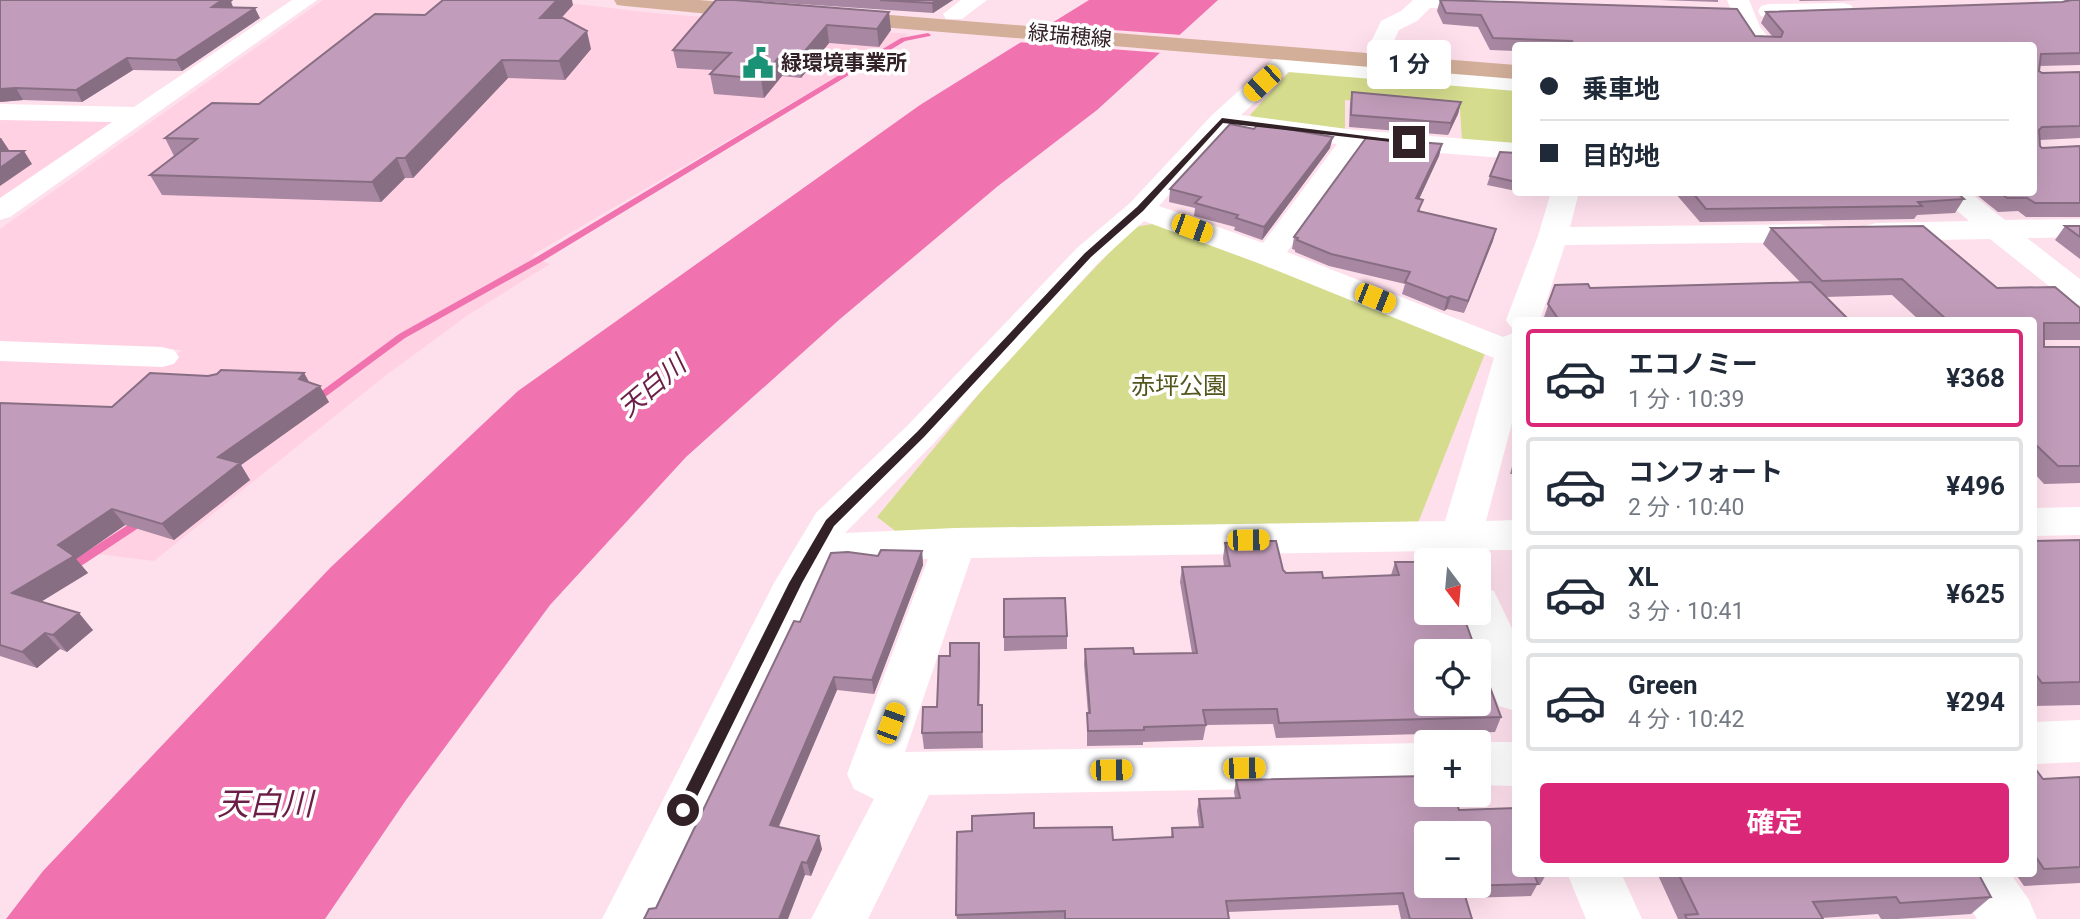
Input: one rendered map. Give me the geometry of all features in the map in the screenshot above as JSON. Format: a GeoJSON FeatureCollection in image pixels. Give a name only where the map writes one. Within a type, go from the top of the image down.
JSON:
{"type":"FeatureCollection","features":[{"type":"Feature","properties":{"kind":"main road"},"geometry":{"type":"LineString","coordinates":[[625,0],[721,4],[784,14]]}},
{"type":"Feature","properties":{"kind":"main road","name":"緑瑞穂線"},"geometry":{"type":"LineString","coordinates":[[825,17],[1512,72]]}},
{"type":"Feature","properties":{"kind":"street"},"geometry":{"type":"LineString","coordinates":[[0,211],[306,0]]}},
{"type":"Feature","properties":{"kind":"street"},"geometry":{"type":"LineString","coordinates":[[954,14],[976,0]]}},
{"type":"Feature","properties":{"kind":"street"},"geometry":{"type":"LineString","coordinates":[[1374,61],[1389,26],[1409,16],[1424,0],[1507,4]]}},
{"type":"Feature","properties":{"kind":"street"},"geometry":{"type":"LineString","coordinates":[[2044,3],[2080,19]]}},
{"type":"Feature","properties":{"kind":"street"},"geometry":{"type":"LineString","coordinates":[[1715,11],[1740,6],[1749,29],[1773,42]]}},
{"type":"Feature","properties":{"kind":"street"},"geometry":{"type":"LineString","coordinates":[[1773,42],[1768,6],[1865,9]]}},
{"type":"Feature","properties":{"kind":"street"},"geometry":{"type":"LineString","coordinates":[[630,919],[796,583],[830,523],[920,435],[1088,255],[1140,209],[1222,121],[1282,64],[1512,84]]}},
{"type":"Feature","properties":{"kind":"street"},"geometry":{"type":"LineString","coordinates":[[0,112],[139,116]]}},
{"type":"Feature","properties":{"kind":"street"},"geometry":{"type":"LineString","coordinates":[[1222,121],[1355,138],[1512,151]]}},
{"type":"Feature","properties":{"kind":"street"},"geometry":{"type":"LineString","coordinates":[[1269,256],[1355,138]]}},
{"type":"Feature","properties":{"kind":"street"},"geometry":{"type":"LineString","coordinates":[[1525,317],[1564,196]]}},
{"type":"Feature","properties":{"kind":"street"},"geometry":{"type":"LineString","coordinates":[[1957,196],[2080,268]]}},
{"type":"Feature","properties":{"kind":"street"},"geometry":{"type":"LineString","coordinates":[[1984,196],[2014,230],[2080,295]]}},
{"type":"Feature","properties":{"kind":"street"},"geometry":{"type":"LineString","coordinates":[[1140,209],[1512,340]]}},
{"type":"Feature","properties":{"kind":"street"},"geometry":{"type":"LineString","coordinates":[[1553,236],[2080,228]]}},
{"type":"Feature","properties":{"kind":"street"},"geometry":{"type":"LineString","coordinates":[[0,351],[162,357]]}},
{"type":"Feature","properties":{"kind":"street"},"geometry":{"type":"LineString","coordinates":[[1461,548],[1512,360]]}},
{"type":"Feature","properties":{"kind":"street"},"geometry":{"type":"LineString","coordinates":[[2037,522],[2080,521]]}},
{"type":"Feature","properties":{"kind":"street"},"geometry":{"type":"LineString","coordinates":[[1465,548],[1512,536]]}},
{"type":"Feature","properties":{"kind":"street"},"geometry":{"type":"LineString","coordinates":[[816,549],[954,543],[1414,548]]}},
{"type":"Feature","properties":{"kind":"street"},"geometry":{"type":"LineString","coordinates":[[872,774],[954,543]]}},
{"type":"Feature","properties":{"kind":"street"},"geometry":{"type":"LineString","coordinates":[[1488,625],[1512,682]]}},
{"type":"Feature","properties":{"kind":"street"},"geometry":{"type":"LineString","coordinates":[[2037,743],[2080,741]]}},
{"type":"Feature","properties":{"kind":"street"},"geometry":{"type":"LineString","coordinates":[[1491,764],[1512,764]]}},
{"type":"Feature","properties":{"kind":"street"},"geometry":{"type":"LineString","coordinates":[[872,774],[1414,765]]}},
{"type":"Feature","properties":{"kind":"street"},"geometry":{"type":"LineString","coordinates":[[839,919],[906,789],[872,774]]}},
{"type":"Feature","properties":{"kind":"street"},"geometry":{"type":"LineString","coordinates":[[1596,877],[1614,919]]}},
{"type":"Feature","properties":{"kind":"street"},"geometry":{"type":"LineString","coordinates":[[1981,877],[2010,919]]}},
{"type":"Feature","properties":{"kind":"shaded area"},"geometry":{"type":"Polygon","coordinates":[[[323,0],[542,0],[654,13],[909,34],[531,256],[550,264],[468,315],[385,376],[154,561],[90,553],[0,609],[0,358],[164,365],[182,350],[0,343],[0,229],[323,0]]]}},
{"type":"Feature","properties":{"kind":"shaded area"},"geometry":{"type":"Polygon","coordinates":[[[0,115],[123,119],[0,203],[0,115]]]}},
{"type":"Feature","properties":{"kind":"green space"},"geometry":{"type":"Polygon","coordinates":[[[1291,70],[1512,88],[1512,144],[1462,140],[1460,109],[1345,100],[1345,130],[1258,121],[1250,115],[1291,70]]]}},
{"type":"Feature","properties":{"kind":"green space","name":"赤坪公園"},"geometry":{"type":"Polygon","coordinates":[[[1153,224],[1478,344],[1486,351],[1418,523],[898,533],[877,517],[1007,360],[1134,227],[1153,224]]]}},
{"type":"Feature","properties":{"kind":"water","name":"天白川"},"geometry":{"type":"Polygon","coordinates":[[[1089,0],[1218,0],[1097,110],[998,186],[840,319],[686,457],[550,605],[406,800],[325,919],[6,919],[43,871],[330,568],[518,391],[920,105],[1089,0]]]}},
{"type":"Feature","properties":{"kind":"pier"},"geometry":{"type":"Polygon","coordinates":[[[1045,25],[1182,35],[1163,53],[1017,42],[1045,25]]]}},
{"type":"Feature","properties":{"kind":"building"},"geometry":{"type":"Polygon","coordinates":[[[0,0],[222,0],[212,7],[255,8],[176,60],[127,58],[76,90],[0,89],[0,0]]]}},
{"type":"Feature","properties":{"kind":"building"},"geometry":{"type":"Polygon","coordinates":[[[443,0],[557,0],[540,18],[563,18],[587,31],[559,61],[502,60],[405,158],[397,158],[372,182],[150,175],[197,139],[165,138],[212,103],[259,104],[375,14],[425,15],[443,0]]]}},
{"type":"Feature","properties":{"kind":"building"},"geometry":{"type":"Polygon","coordinates":[[[716,0],[889,12],[877,29],[827,25],[798,59],[779,57],[761,79],[710,74],[731,53],[673,50],[716,0]]]}},
{"type":"Feature","properties":{"kind":"building"},"geometry":{"type":"Polygon","coordinates":[[[880,0],[938,0],[932,3],[880,0]]]}},
{"type":"Feature","properties":{"kind":"building"},"geometry":{"type":"Polygon","coordinates":[[[1440,0],[1737,9],[1755,36],[1781,37],[1783,32],[1766,12],[2080,0],[2080,53],[2041,54],[2039,71],[2080,72],[2080,126],[2042,127],[2039,130],[2042,148],[2080,146],[2080,203],[2035,203],[2027,198],[2004,196],[2037,196],[2037,42],[1573,42],[1493,38],[1481,15],[1446,13],[1440,0]]]}},
{"type":"Feature","properties":{"kind":"building"},"geometry":{"type":"Polygon","coordinates":[[[1352,92],[1461,102],[1451,123],[1351,115],[1352,92]]]}},
{"type":"Feature","properties":{"kind":"building"},"geometry":{"type":"Polygon","coordinates":[[[1230,124],[1254,129],[1258,124],[1333,137],[1264,227],[1236,218],[1238,215],[1195,203],[1201,197],[1170,189],[1230,124]]]}},
{"type":"Feature","properties":{"kind":"building"},"geometry":{"type":"Polygon","coordinates":[[[1366,138],[1442,144],[1416,198],[1423,200],[1418,211],[1496,229],[1468,301],[1451,296],[1447,298],[1405,282],[1410,272],[1331,254],[1294,237],[1366,138]]]}},
{"type":"Feature","properties":{"kind":"building"},"geometry":{"type":"Polygon","coordinates":[[[0,151],[24,151],[0,168],[0,151]]]}},
{"type":"Feature","properties":{"kind":"building"},"geometry":{"type":"Polygon","coordinates":[[[1500,152],[1512,153],[1512,181],[1490,176],[1500,152]]]}},
{"type":"Feature","properties":{"kind":"building"},"geometry":{"type":"Polygon","coordinates":[[[1695,196],[1961,196],[1964,199],[1918,202],[1922,206],[1706,209],[1695,196]]]}},
{"type":"Feature","properties":{"kind":"building"},"geometry":{"type":"Polygon","coordinates":[[[1923,226],[1997,288],[2055,287],[2080,308],[2080,323],[2044,323],[2044,347],[2080,347],[2080,466],[2058,466],[2037,446],[2037,317],[1944,317],[1902,279],[1822,281],[1771,228],[1923,226]]]}},
{"type":"Feature","properties":{"kind":"building"},"geometry":{"type":"Polygon","coordinates":[[[2065,226],[2080,226],[2080,237],[2065,226]]]}},
{"type":"Feature","properties":{"kind":"building"},"geometry":{"type":"Polygon","coordinates":[[[1811,282],[1846,317],[1557,317],[1548,304],[1555,285],[1588,284],[1590,288],[1811,282]]]}},
{"type":"Feature","properties":{"kind":"building"},"geometry":{"type":"Polygon","coordinates":[[[221,370],[304,373],[299,379],[320,386],[218,457],[240,463],[162,524],[112,509],[58,545],[74,556],[12,593],[79,613],[53,635],[45,633],[22,652],[0,645],[0,403],[112,407],[150,373],[208,376],[221,370]]]}},
{"type":"Feature","properties":{"kind":"building"},"geometry":{"type":"Polygon","coordinates":[[[2080,540],[2080,682],[2042,683],[2037,676],[2037,541],[2080,540]]]}},
{"type":"Feature","properties":{"kind":"building"},"geometry":{"type":"Polygon","coordinates":[[[1276,541],[1286,573],[1322,572],[1323,578],[1399,575],[1395,562],[1414,562],[1414,625],[1467,625],[1472,639],[1414,639],[1414,716],[1491,716],[1491,690],[1501,717],[1279,723],[1277,709],[1203,710],[1206,725],[1088,731],[1087,713],[1090,713],[1085,649],[1133,648],[1134,654],[1197,653],[1182,567],[1230,566],[1225,543],[1276,541]]]}},
{"type":"Feature","properties":{"kind":"building"},"geometry":{"type":"Polygon","coordinates":[[[881,550],[922,551],[872,680],[834,677],[770,825],[819,836],[807,863],[802,862],[779,919],[644,919],[649,909],[656,908],[794,621],[800,622],[831,553],[878,556],[881,550]]]}},
{"type":"Feature","properties":{"kind":"building"},"geometry":{"type":"Polygon","coordinates":[[[1065,598],[1067,636],[1004,637],[1004,599],[1065,598]]]}},
{"type":"Feature","properties":{"kind":"building"},"geometry":{"type":"Polygon","coordinates":[[[950,643],[979,643],[978,705],[982,705],[982,732],[922,733],[923,707],[937,707],[939,656],[950,656],[950,643]]]}},
{"type":"Feature","properties":{"kind":"building"},"geometry":{"type":"Polygon","coordinates":[[[2037,771],[2043,779],[2080,777],[2080,867],[2044,869],[2037,858],[2037,771]]]}},
{"type":"Feature","properties":{"kind":"building"},"geometry":{"type":"Polygon","coordinates":[[[1414,776],[1414,807],[1458,807],[1459,810],[1512,808],[1512,877],[1535,877],[1538,884],[1491,886],[1491,821],[1414,821],[1414,898],[1466,898],[1472,919],[1410,919],[1403,893],[1226,901],[1229,919],[1065,919],[1065,911],[956,915],[957,832],[972,831],[972,816],[1034,813],[1034,828],[1112,827],[1113,840],[1173,837],[1172,828],[1203,827],[1199,799],[1240,798],[1236,780],[1414,776]]]}},
{"type":"Feature","properties":{"kind":"building"},"geometry":{"type":"Polygon","coordinates":[[[1680,877],[1980,877],[1991,897],[1900,903],[1896,897],[1813,902],[1823,919],[1687,919],[1685,915],[1698,914],[1680,877]]]}},
{"type":"Feature","properties":{"kind":"waterway"},"geometry":{"type":"LineString","coordinates":[[313,401],[402,336],[538,260],[903,39],[928,35]]}},
{"type":"Feature","properties":{"kind":"waterway"},"geometry":{"type":"LineString","coordinates":[[68,569],[142,520]]}},
{"type":"Feature","properties":{"kind":"place","name":"緑環境事業所"},"geometry":{"type":"Point","coordinates":[758,63]}},
{"type":"Feature","properties":{"kind":"route"},"geometry":{"type":"LineString","coordinates":[[683,810],[796,583],[830,523],[920,435],[1088,255],[1140,209],[1222,121],[1409,142]]}}]}
